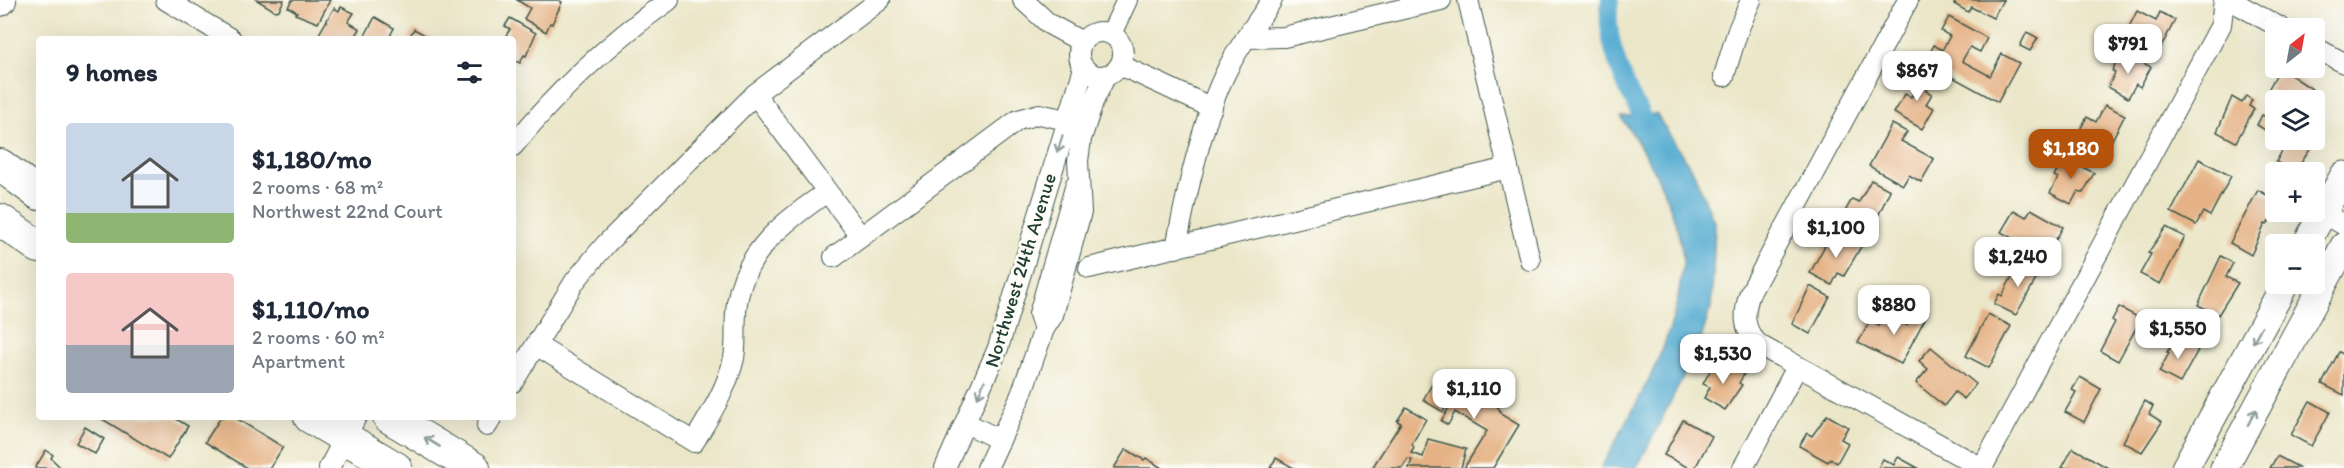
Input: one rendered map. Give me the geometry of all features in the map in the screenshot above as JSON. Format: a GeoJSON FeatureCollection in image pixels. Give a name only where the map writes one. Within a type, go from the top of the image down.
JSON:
{"type":"FeatureCollection","features":[{"type":"Feature","properties":{"kind":"highway"},"geometry":{"type":"LineString","coordinates":[[0,165],[36,192]]}},
{"type":"Feature","properties":{"kind":"highway"},"geometry":{"type":"LineString","coordinates":[[0,220],[36,245]]}},
{"type":"Feature","properties":{"kind":"highway"},"geometry":{"type":"LineString","coordinates":[[321,420],[351,428],[396,468]]}},
{"type":"Feature","properties":{"kind":"highway"},"geometry":{"type":"LineString","coordinates":[[394,420],[474,468]]}},
{"type":"Feature","properties":{"kind":"main road"},"geometry":{"type":"LineString","coordinates":[[2317,234],[2334,219],[2344,175]]}},
{"type":"Feature","properties":{"kind":"main road"},"geometry":{"type":"LineString","coordinates":[[2224,468],[2344,246]]}},
{"type":"Feature","properties":{"kind":"main road"},"geometry":{"type":"LineString","coordinates":[[2185,468],[2280,294]]}},
{"type":"Feature","properties":{"kind":"street"},"geometry":{"type":"LineString","coordinates":[[166,0],[226,36]]}},
{"type":"Feature","properties":{"kind":"street"},"geometry":{"type":"LineString","coordinates":[[516,143],[581,70],[620,36],[669,0]]}},
{"type":"Feature","properties":{"kind":"street"},"geometry":{"type":"LineString","coordinates":[[516,377],[575,281],[596,255],[755,94],[880,0]]}},
{"type":"Feature","properties":{"kind":"street"},"geometry":{"type":"LineString","coordinates":[[1023,0],[1049,24],[1082,42]]}},
{"type":"Feature","properties":{"kind":"street"},"geometry":{"type":"LineString","coordinates":[[1110,34],[1127,0]]}},
{"type":"Feature","properties":{"kind":"street"},"geometry":{"type":"LineString","coordinates":[[1176,248],[1212,108],[1225,72],[1272,0]]}},
{"type":"Feature","properties":{"kind":"street"},"geometry":{"type":"LineString","coordinates":[[1246,38],[1284,37],[1441,0]]}},
{"type":"Feature","properties":{"kind":"street"},"geometry":{"type":"LineString","coordinates":[[1468,0],[1530,260]]}},
{"type":"Feature","properties":{"kind":"street"},"geometry":{"type":"LineString","coordinates":[[1724,76],[1751,0]]}},
{"type":"Feature","properties":{"kind":"street"},"geometry":{"type":"LineString","coordinates":[[1908,0],[1750,293],[1745,312],[1746,326],[1758,344],[1973,466],[2221,25],[2224,0]]}},
{"type":"Feature","properties":{"kind":"street"},"geometry":{"type":"LineString","coordinates":[[2230,0],[2265,19]]}},
{"type":"Feature","properties":{"kind":"street"},"geometry":{"type":"LineString","coordinates":[[1098,32],[1110,34],[1120,44],[1123,58],[1113,70],[1094,75],[1084,68],[1079,55],[1082,42],[1098,32]]}},
{"type":"Feature","properties":{"kind":"street"},"geometry":{"type":"LineString","coordinates":[[2325,53],[2344,63]]}},
{"type":"Feature","properties":{"kind":"street","name":"Northwest 24th Avenue"},"geometry":{"type":"LineString","coordinates":[[945,468],[998,348],[1084,68]]}},
{"type":"Feature","properties":{"kind":"street"},"geometry":{"type":"LineString","coordinates":[[1113,70],[1212,108]]}},
{"type":"Feature","properties":{"kind":"street","name":"Northwest 24th Avenue"},"geometry":{"type":"LineString","coordinates":[[1044,329],[1039,314],[1078,176],[1084,128],[1113,70]]}},
{"type":"Feature","properties":{"kind":"street"},"geometry":{"type":"LineString","coordinates":[[755,94],[861,237]]}},
{"type":"Feature","properties":{"kind":"street"},"geometry":{"type":"LineString","coordinates":[[834,257],[1018,120],[1039,114],[1067,120]]}},
{"type":"Feature","properties":{"kind":"street"},"geometry":{"type":"LineString","coordinates":[[1089,268],[1508,168]]}},
{"type":"Feature","properties":{"kind":"street","name":"Northwest 24th Avenue"},"geometry":{"type":"LineString","coordinates":[[987,468],[1021,395],[1044,329],[1053,315],[1080,222],[1082,201],[1078,176]]}},
{"type":"Feature","properties":{"kind":"street"},"geometry":{"type":"LineString","coordinates":[[536,345],[694,441],[722,394],[730,371],[735,345],[737,303],[753,258],[783,224],[827,192]]}},
{"type":"Feature","properties":{"kind":"street"},"geometry":{"type":"LineString","coordinates":[[1040,208],[1066,216]]}},
{"type":"Feature","properties":{"kind":"street"},"geometry":{"type":"LineString","coordinates":[[1743,468],[1797,367]]}},
{"type":"Feature","properties":{"kind":"street"},"geometry":{"type":"LineString","coordinates":[[966,423],[1000,440]]}},
{"type":"Feature","properties":{"kind":"street"},"geometry":{"type":"LineString","coordinates":[[329,468],[351,428]]}},
{"type":"Feature","properties":{"kind":"water"},"geometry":{"type":"Polygon","coordinates":[[[1656,114],[1694,173],[1715,224],[1711,307],[1699,345],[1636,468],[1601,468],[1659,357],[1675,309],[1682,271],[1683,257],[1680,238],[1668,201],[1652,166],[1621,117],[1656,114]]]}},
{"type":"Feature","properties":{"kind":"building"},"geometry":{"type":"Polygon","coordinates":[[[257,0],[284,0],[279,10],[275,11],[257,0]]]}},
{"type":"Feature","properties":{"kind":"building"},"geometry":{"type":"Polygon","coordinates":[[[292,0],[330,0],[318,23],[295,14],[297,12],[288,7],[292,0]]]}},
{"type":"Feature","properties":{"kind":"building"},"geometry":{"type":"Polygon","coordinates":[[[517,0],[558,0],[562,2],[546,32],[524,19],[530,8],[517,0]]]}},
{"type":"Feature","properties":{"kind":"building"},"geometry":{"type":"Polygon","coordinates":[[[1956,0],[2003,0],[1993,18],[1971,7],[1968,12],[1954,4],[1956,0]]]}},
{"type":"Feature","properties":{"kind":"building"},"geometry":{"type":"Polygon","coordinates":[[[341,7],[354,13],[348,22],[360,29],[356,36],[322,36],[319,34],[334,8],[339,11],[341,7]]]}},
{"type":"Feature","properties":{"kind":"building"},"geometry":{"type":"Polygon","coordinates":[[[2137,11],[2156,21],[2160,12],[2175,20],[2160,49],[2153,46],[2150,53],[2123,39],[2137,11]]]}},
{"type":"Feature","properties":{"kind":"building"},"geometry":{"type":"Polygon","coordinates":[[[375,17],[394,28],[390,36],[365,36],[375,17]]]}},
{"type":"Feature","properties":{"kind":"building"},"geometry":{"type":"Polygon","coordinates":[[[1949,17],[1987,38],[1980,52],[1970,47],[1962,61],[1990,76],[2002,54],[2019,63],[1998,102],[1925,62],[1934,45],[1942,50],[1950,36],[1941,31],[1949,17]]]}},
{"type":"Feature","properties":{"kind":"building"},"geometry":{"type":"Polygon","coordinates":[[[510,18],[536,33],[526,56],[524,55],[520,63],[516,61],[516,36],[506,36],[510,29],[505,26],[510,18]]]}},
{"type":"Feature","properties":{"kind":"building"},"geometry":{"type":"Polygon","coordinates":[[[414,29],[427,36],[410,36],[414,29]]]}},
{"type":"Feature","properties":{"kind":"building"},"geometry":{"type":"Polygon","coordinates":[[[2027,32],[2038,38],[2030,51],[2020,46],[2027,32]]]}},
{"type":"Feature","properties":{"kind":"building"},"geometry":{"type":"Polygon","coordinates":[[[2122,52],[2151,67],[2140,87],[2136,84],[2128,98],[2108,87],[2115,73],[2112,70],[2122,52]]]}},
{"type":"Feature","properties":{"kind":"building"},"geometry":{"type":"Polygon","coordinates":[[[1918,70],[1933,79],[1926,91],[1932,94],[1926,104],[1934,108],[1922,129],[1894,113],[1905,94],[1911,97],[1917,87],[1910,84],[1918,70]]]}},
{"type":"Feature","properties":{"kind":"building"},"geometry":{"type":"Polygon","coordinates":[[[2275,78],[2295,78],[2312,89],[2311,90],[2268,90],[2275,78]]]}},
{"type":"Feature","properties":{"kind":"building"},"geometry":{"type":"Polygon","coordinates":[[[2246,96],[2252,100],[2249,106],[2254,109],[2236,142],[2217,132],[2232,97],[2242,103],[2246,96]]]}},
{"type":"Feature","properties":{"kind":"building"},"geometry":{"type":"Polygon","coordinates":[[[2105,105],[2125,115],[2102,159],[2079,147],[2082,140],[2076,137],[2087,117],[2096,122],[2105,105]]]}},
{"type":"Feature","properties":{"kind":"building"},"geometry":{"type":"Polygon","coordinates":[[[2262,115],[2265,116],[2265,130],[2257,125],[2262,115]]]}},
{"type":"Feature","properties":{"kind":"building"},"geometry":{"type":"Polygon","coordinates":[[[1892,124],[1907,132],[1901,141],[1934,159],[1921,182],[1909,175],[1903,185],[1869,166],[1892,124]]]}},
{"type":"Feature","properties":{"kind":"building"},"geometry":{"type":"Polygon","coordinates":[[[2283,150],[2310,150],[2302,162],[2276,162],[2283,150]]]}},
{"type":"Feature","properties":{"kind":"building"},"geometry":{"type":"Polygon","coordinates":[[[2064,157],[2094,173],[2083,193],[2078,191],[2071,204],[2050,193],[2058,178],[2054,176],[2064,157]]]}},
{"type":"Feature","properties":{"kind":"building"},"geometry":{"type":"Polygon","coordinates":[[[2199,159],[2231,176],[2210,216],[2203,212],[2196,225],[2171,212],[2199,159]]]}},
{"type":"Feature","properties":{"kind":"building"},"geometry":{"type":"Polygon","coordinates":[[[1871,180],[1890,190],[1870,234],[1841,219],[1852,199],[1859,202],[1871,180]]]}},
{"type":"Feature","properties":{"kind":"building"},"geometry":{"type":"Polygon","coordinates":[[[2258,190],[2265,194],[2265,222],[2269,222],[2267,225],[2265,224],[2251,255],[2230,243],[2258,190]]]}},
{"type":"Feature","properties":{"kind":"building"},"geometry":{"type":"Polygon","coordinates":[[[2031,209],[2063,227],[2046,257],[2001,232],[2014,210],[2026,217],[2031,209]]]}},
{"type":"Feature","properties":{"kind":"building"},"geometry":{"type":"Polygon","coordinates":[[[2166,227],[2185,237],[2160,284],[2140,274],[2151,254],[2148,253],[2166,227]]]}},
{"type":"Feature","properties":{"kind":"building"},"geometry":{"type":"Polygon","coordinates":[[[1842,235],[1862,245],[1844,276],[1838,273],[1832,285],[1810,273],[1828,240],[1837,245],[1842,235]]]}},
{"type":"Feature","properties":{"kind":"building"},"geometry":{"type":"Polygon","coordinates":[[[2221,256],[2233,263],[2226,277],[2238,283],[2218,315],[2198,305],[2221,256]]]}},
{"type":"Feature","properties":{"kind":"building"},"geometry":{"type":"Polygon","coordinates":[[[2020,261],[2040,272],[2016,315],[1994,304],[1999,294],[2002,296],[2020,261]]]}},
{"type":"Feature","properties":{"kind":"building"},"geometry":{"type":"Polygon","coordinates":[[[1810,286],[1830,297],[1810,334],[1792,324],[1810,286]]]}},
{"type":"Feature","properties":{"kind":"building"},"geometry":{"type":"Polygon","coordinates":[[[1917,305],[1929,311],[1901,364],[1858,343],[1870,321],[1879,326],[1884,317],[1907,325],[1917,305]]]}},
{"type":"Feature","properties":{"kind":"building"},"geometry":{"type":"Polygon","coordinates":[[[2119,307],[2141,319],[2118,361],[2100,351],[2115,322],[2112,320],[2119,307]]]}},
{"type":"Feature","properties":{"kind":"building"},"geometry":{"type":"Polygon","coordinates":[[[1988,314],[2011,326],[1989,368],[1966,356],[1988,314]]]}},
{"type":"Feature","properties":{"kind":"building"},"geometry":{"type":"Polygon","coordinates":[[[2177,338],[2198,350],[2180,383],[2159,372],[2169,353],[2167,352],[2177,338]]]}},
{"type":"Feature","properties":{"kind":"building"},"geometry":{"type":"Polygon","coordinates":[[[1931,347],[1976,384],[1964,399],[1955,392],[1944,406],[1916,383],[1928,369],[1919,361],[1931,347]]]}},
{"type":"Feature","properties":{"kind":"building"},"geometry":{"type":"Polygon","coordinates":[[[2339,352],[2344,354],[2344,395],[2322,384],[2339,352]]]}},
{"type":"Feature","properties":{"kind":"building"},"geometry":{"type":"Polygon","coordinates":[[[1723,363],[1744,374],[1739,383],[1742,385],[1725,410],[1704,398],[1710,387],[1703,384],[1712,367],[1719,371],[1723,363]]]}},
{"type":"Feature","properties":{"kind":"building"},"geometry":{"type":"Polygon","coordinates":[[[1438,374],[1498,407],[1502,415],[1519,425],[1493,468],[1464,468],[1487,431],[1455,412],[1448,425],[1441,421],[1451,404],[1448,403],[1443,412],[1423,400],[1438,374]]]}},
{"type":"Feature","properties":{"kind":"building"},"geometry":{"type":"Polygon","coordinates":[[[2080,377],[2101,389],[2084,422],[2065,412],[2076,392],[2072,390],[2080,377]]]}},
{"type":"Feature","properties":{"kind":"building"},"geometry":{"type":"Polygon","coordinates":[[[2145,401],[2153,406],[2149,414],[2162,422],[2142,452],[2123,442],[2145,401]]]}},
{"type":"Feature","properties":{"kind":"building"},"geometry":{"type":"Polygon","coordinates":[[[2310,401],[2330,412],[2311,446],[2291,435],[2310,401]]]}},
{"type":"Feature","properties":{"kind":"building"},"geometry":{"type":"Polygon","coordinates":[[[1406,407],[1426,419],[1412,444],[1414,448],[1411,453],[1423,457],[1428,439],[1466,449],[1461,468],[1409,468],[1412,460],[1408,459],[1402,468],[1372,468],[1401,423],[1397,421],[1406,407]]]}},
{"type":"Feature","properties":{"kind":"building"},"geometry":{"type":"Polygon","coordinates":[[[1827,415],[1848,427],[1841,439],[1848,443],[1837,463],[1830,459],[1828,462],[1799,446],[1807,433],[1812,436],[1827,415]]]}},
{"type":"Feature","properties":{"kind":"building"},"geometry":{"type":"Polygon","coordinates":[[[104,420],[178,420],[188,426],[168,459],[104,420]]]}},
{"type":"Feature","properties":{"kind":"building"},"geometry":{"type":"Polygon","coordinates":[[[219,420],[239,420],[283,447],[270,468],[247,468],[205,442],[219,420]]]}},
{"type":"Feature","properties":{"kind":"building"},"geometry":{"type":"Polygon","coordinates":[[[1683,420],[1712,436],[1695,468],[1689,468],[1664,455],[1683,420]]]}},
{"type":"Feature","properties":{"kind":"building"},"geometry":{"type":"Polygon","coordinates":[[[85,427],[104,439],[95,454],[76,443],[85,427]]]}},
{"type":"Feature","properties":{"kind":"building"},"geometry":{"type":"Polygon","coordinates":[[[2073,448],[2108,468],[2062,468],[2073,448]]]}},
{"type":"Feature","properties":{"kind":"building"},"geometry":{"type":"Polygon","coordinates":[[[1126,449],[1144,460],[1146,458],[1162,468],[1114,468],[1126,449]]]}},
{"type":"Feature","properties":{"kind":"building"},"geometry":{"type":"Polygon","coordinates":[[[46,450],[53,455],[51,458],[61,468],[35,468],[46,450]]]}},
{"type":"Feature","properties":{"kind":"building"},"geometry":{"type":"Polygon","coordinates":[[[2277,456],[2300,468],[2270,468],[2277,456]]]}},
{"type":"Feature","properties":{"kind":"building"},"geometry":{"type":"Polygon","coordinates":[[[1898,457],[1918,468],[1878,468],[1883,459],[1894,465],[1898,457]]]}},
{"type":"Feature","properties":{"kind":"building"},"geometry":{"type":"Polygon","coordinates":[[[1276,458],[1294,468],[1270,468],[1276,458]]]}},
{"type":"Feature","properties":{"kind":"waterway"},"geometry":{"type":"LineString","coordinates":[[1610,0],[1610,35],[1614,53],[1628,89],[1653,136]]}}]}
